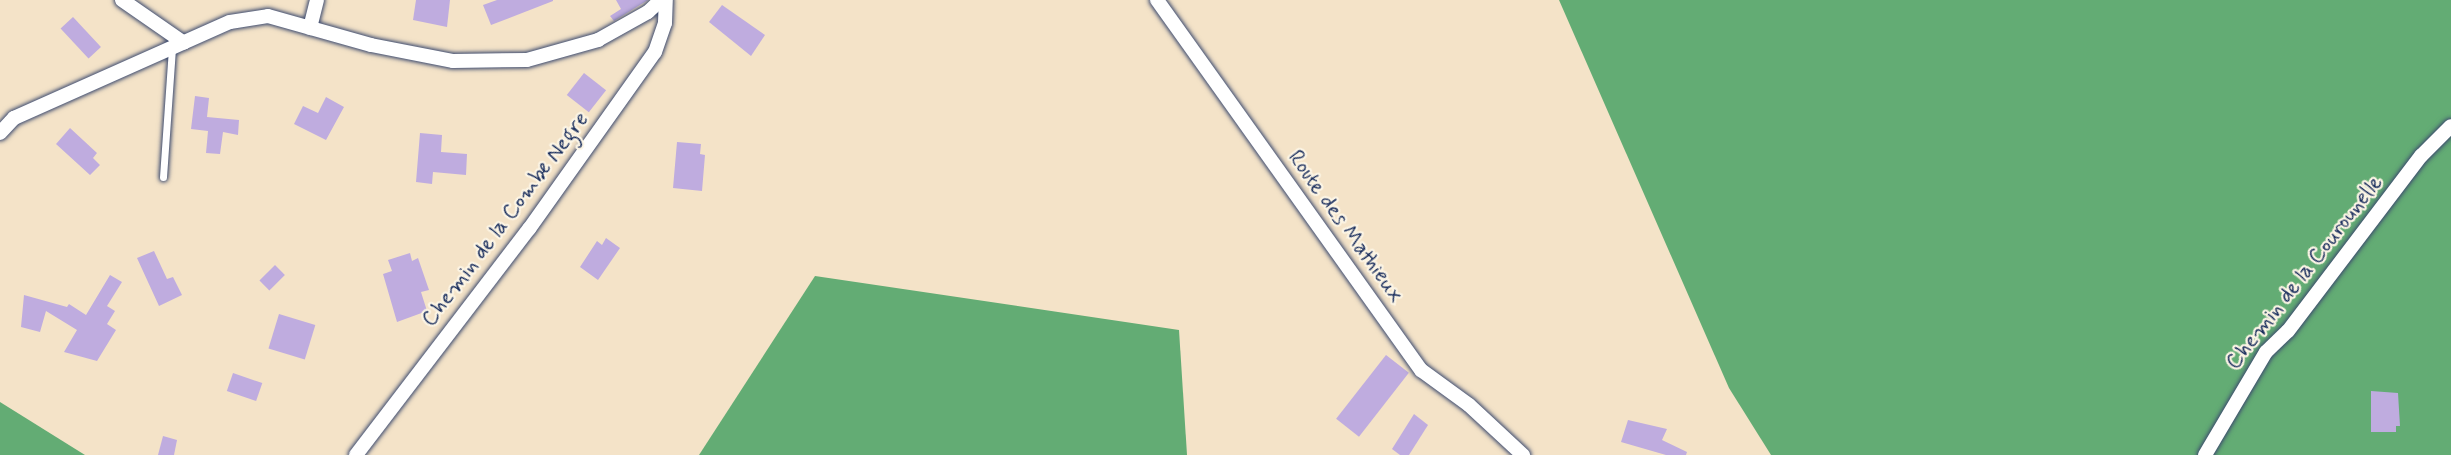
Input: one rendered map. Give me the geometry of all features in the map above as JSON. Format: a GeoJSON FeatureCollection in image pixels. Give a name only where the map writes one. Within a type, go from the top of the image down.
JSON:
{"type":"FeatureCollection","features":[{"type":"Feature","properties":{"kind":"street"},"geometry":{"type":"LineString","coordinates":[[122,0],[178,46]]}},
{"type":"Feature","properties":{"kind":"street"},"geometry":{"type":"LineString","coordinates":[[310,28],[317,0]]}},
{"type":"Feature","properties":{"kind":"street"},"geometry":{"type":"LineString","coordinates":[[0,133],[14,118],[230,22],[268,16],[371,45],[453,61],[527,60],[598,40],[648,12],[661,0]]}},
{"type":"Feature","properties":{"kind":"street","name":"Chemin de la Combe Negre"},"geometry":{"type":"LineString","coordinates":[[356,455],[529,229],[655,52],[664,23],[666,0]]}},
{"type":"Feature","properties":{"kind":"street","name":"Route des Mathieux"},"geometry":{"type":"LineString","coordinates":[[1157,0],[1421,370],[1469,405],[1523,455]]}},
{"type":"Feature","properties":{"kind":"street","name":"Chemin de la Courounelle"},"geometry":{"type":"LineString","coordinates":[[2205,455],[2266,352],[2288,331],[2421,156],[2451,126]]}},
{"type":"Feature","properties":{"kind":"lane"},"geometry":{"type":"LineString","coordinates":[[163,177],[178,46]]}},
{"type":"Feature","properties":{"kind":"green space"},"geometry":{"type":"Polygon","coordinates":[[[1559,0],[2451,0],[2451,455],[1771,455],[1729,388],[1559,0]]]}},
{"type":"Feature","properties":{"kind":"green space"},"geometry":{"type":"Polygon","coordinates":[[[815,276],[1179,330],[1187,455],[699,455],[815,276]]]}},
{"type":"Feature","properties":{"kind":"green space"},"geometry":{"type":"Polygon","coordinates":[[[0,402],[85,455],[0,455],[0,402]]]}},
{"type":"Feature","properties":{"kind":"building"},"geometry":{"type":"Polygon","coordinates":[[[416,0],[450,0],[447,27],[413,20],[416,0]]]}},
{"type":"Feature","properties":{"kind":"building"},"geometry":{"type":"Polygon","coordinates":[[[497,0],[553,1],[491,25],[483,5],[497,0]]]}},
{"type":"Feature","properties":{"kind":"building"},"geometry":{"type":"Polygon","coordinates":[[[616,0],[648,0],[614,21],[610,16],[621,9],[616,0]]]}},
{"type":"Feature","properties":{"kind":"building"},"geometry":{"type":"Polygon","coordinates":[[[722,5],[765,35],[751,56],[709,22],[722,5]]]}},
{"type":"Feature","properties":{"kind":"building"},"geometry":{"type":"Polygon","coordinates":[[[73,17],[101,47],[89,59],[61,29],[73,17]]]}},
{"type":"Feature","properties":{"kind":"building"},"geometry":{"type":"Polygon","coordinates":[[[584,73],[606,90],[589,112],[567,95],[584,73]]]}},
{"type":"Feature","properties":{"kind":"building"},"geometry":{"type":"Polygon","coordinates":[[[195,96],[209,98],[207,117],[239,120],[238,135],[223,132],[220,154],[206,153],[208,131],[191,129],[195,96]]]}},
{"type":"Feature","properties":{"kind":"building"},"geometry":{"type":"Polygon","coordinates":[[[326,97],[344,107],[326,140],[294,124],[303,106],[318,113],[326,97]]]}},
{"type":"Feature","properties":{"kind":"building"},"geometry":{"type":"Polygon","coordinates":[[[70,128],[97,153],[93,158],[100,165],[90,175],[56,144],[70,128]]]}},
{"type":"Feature","properties":{"kind":"building"},"geometry":{"type":"Polygon","coordinates":[[[420,133],[442,135],[441,152],[467,154],[466,175],[433,172],[432,184],[416,182],[420,133]]]}},
{"type":"Feature","properties":{"kind":"building"},"geometry":{"type":"Polygon","coordinates":[[[677,142],[701,144],[700,154],[705,155],[702,191],[673,188],[677,142]]]}},
{"type":"Feature","properties":{"kind":"building"},"geometry":{"type":"Polygon","coordinates":[[[606,238],[620,248],[598,280],[580,267],[597,241],[602,245],[606,238]]]}},
{"type":"Feature","properties":{"kind":"building"},"geometry":{"type":"Polygon","coordinates":[[[154,251],[167,279],[173,277],[182,295],[159,306],[137,258],[154,251]]]}},
{"type":"Feature","properties":{"kind":"building"},"geometry":{"type":"Polygon","coordinates":[[[410,253],[412,261],[418,258],[429,290],[421,292],[427,311],[397,322],[383,274],[392,271],[388,260],[410,253]]]}},
{"type":"Feature","properties":{"kind":"building"},"geometry":{"type":"Polygon","coordinates":[[[275,265],[285,275],[269,290],[259,281],[275,265]]]}},
{"type":"Feature","properties":{"kind":"building"},"geometry":{"type":"Polygon","coordinates":[[[110,275],[122,282],[107,306],[115,311],[107,324],[116,330],[97,361],[64,352],[77,330],[46,311],[40,332],[21,327],[24,295],[67,307],[69,304],[86,315],[110,275]]]}},
{"type":"Feature","properties":{"kind":"building"},"geometry":{"type":"Polygon","coordinates":[[[279,314],[315,325],[305,360],[268,348],[279,314]]]}},
{"type":"Feature","properties":{"kind":"building"},"geometry":{"type":"Polygon","coordinates":[[[1386,355],[1409,373],[1359,437],[1336,419],[1386,355]]]}},
{"type":"Feature","properties":{"kind":"building"},"geometry":{"type":"Polygon","coordinates":[[[233,373],[262,383],[256,401],[227,391],[233,373]]]}},
{"type":"Feature","properties":{"kind":"building"},"geometry":{"type":"Polygon","coordinates":[[[2371,391],[2398,393],[2400,426],[2396,426],[2396,432],[2371,432],[2371,391]]]}},
{"type":"Feature","properties":{"kind":"building"},"geometry":{"type":"Polygon","coordinates":[[[1414,414],[1428,425],[1409,455],[1400,455],[1392,449],[1414,414]]]}},
{"type":"Feature","properties":{"kind":"building"},"geometry":{"type":"Polygon","coordinates":[[[1628,420],[1667,429],[1662,440],[1687,452],[1686,455],[1666,455],[1621,442],[1628,420]]]}},
{"type":"Feature","properties":{"kind":"building"},"geometry":{"type":"Polygon","coordinates":[[[163,436],[177,440],[174,455],[158,455],[163,436]]]}}]}
